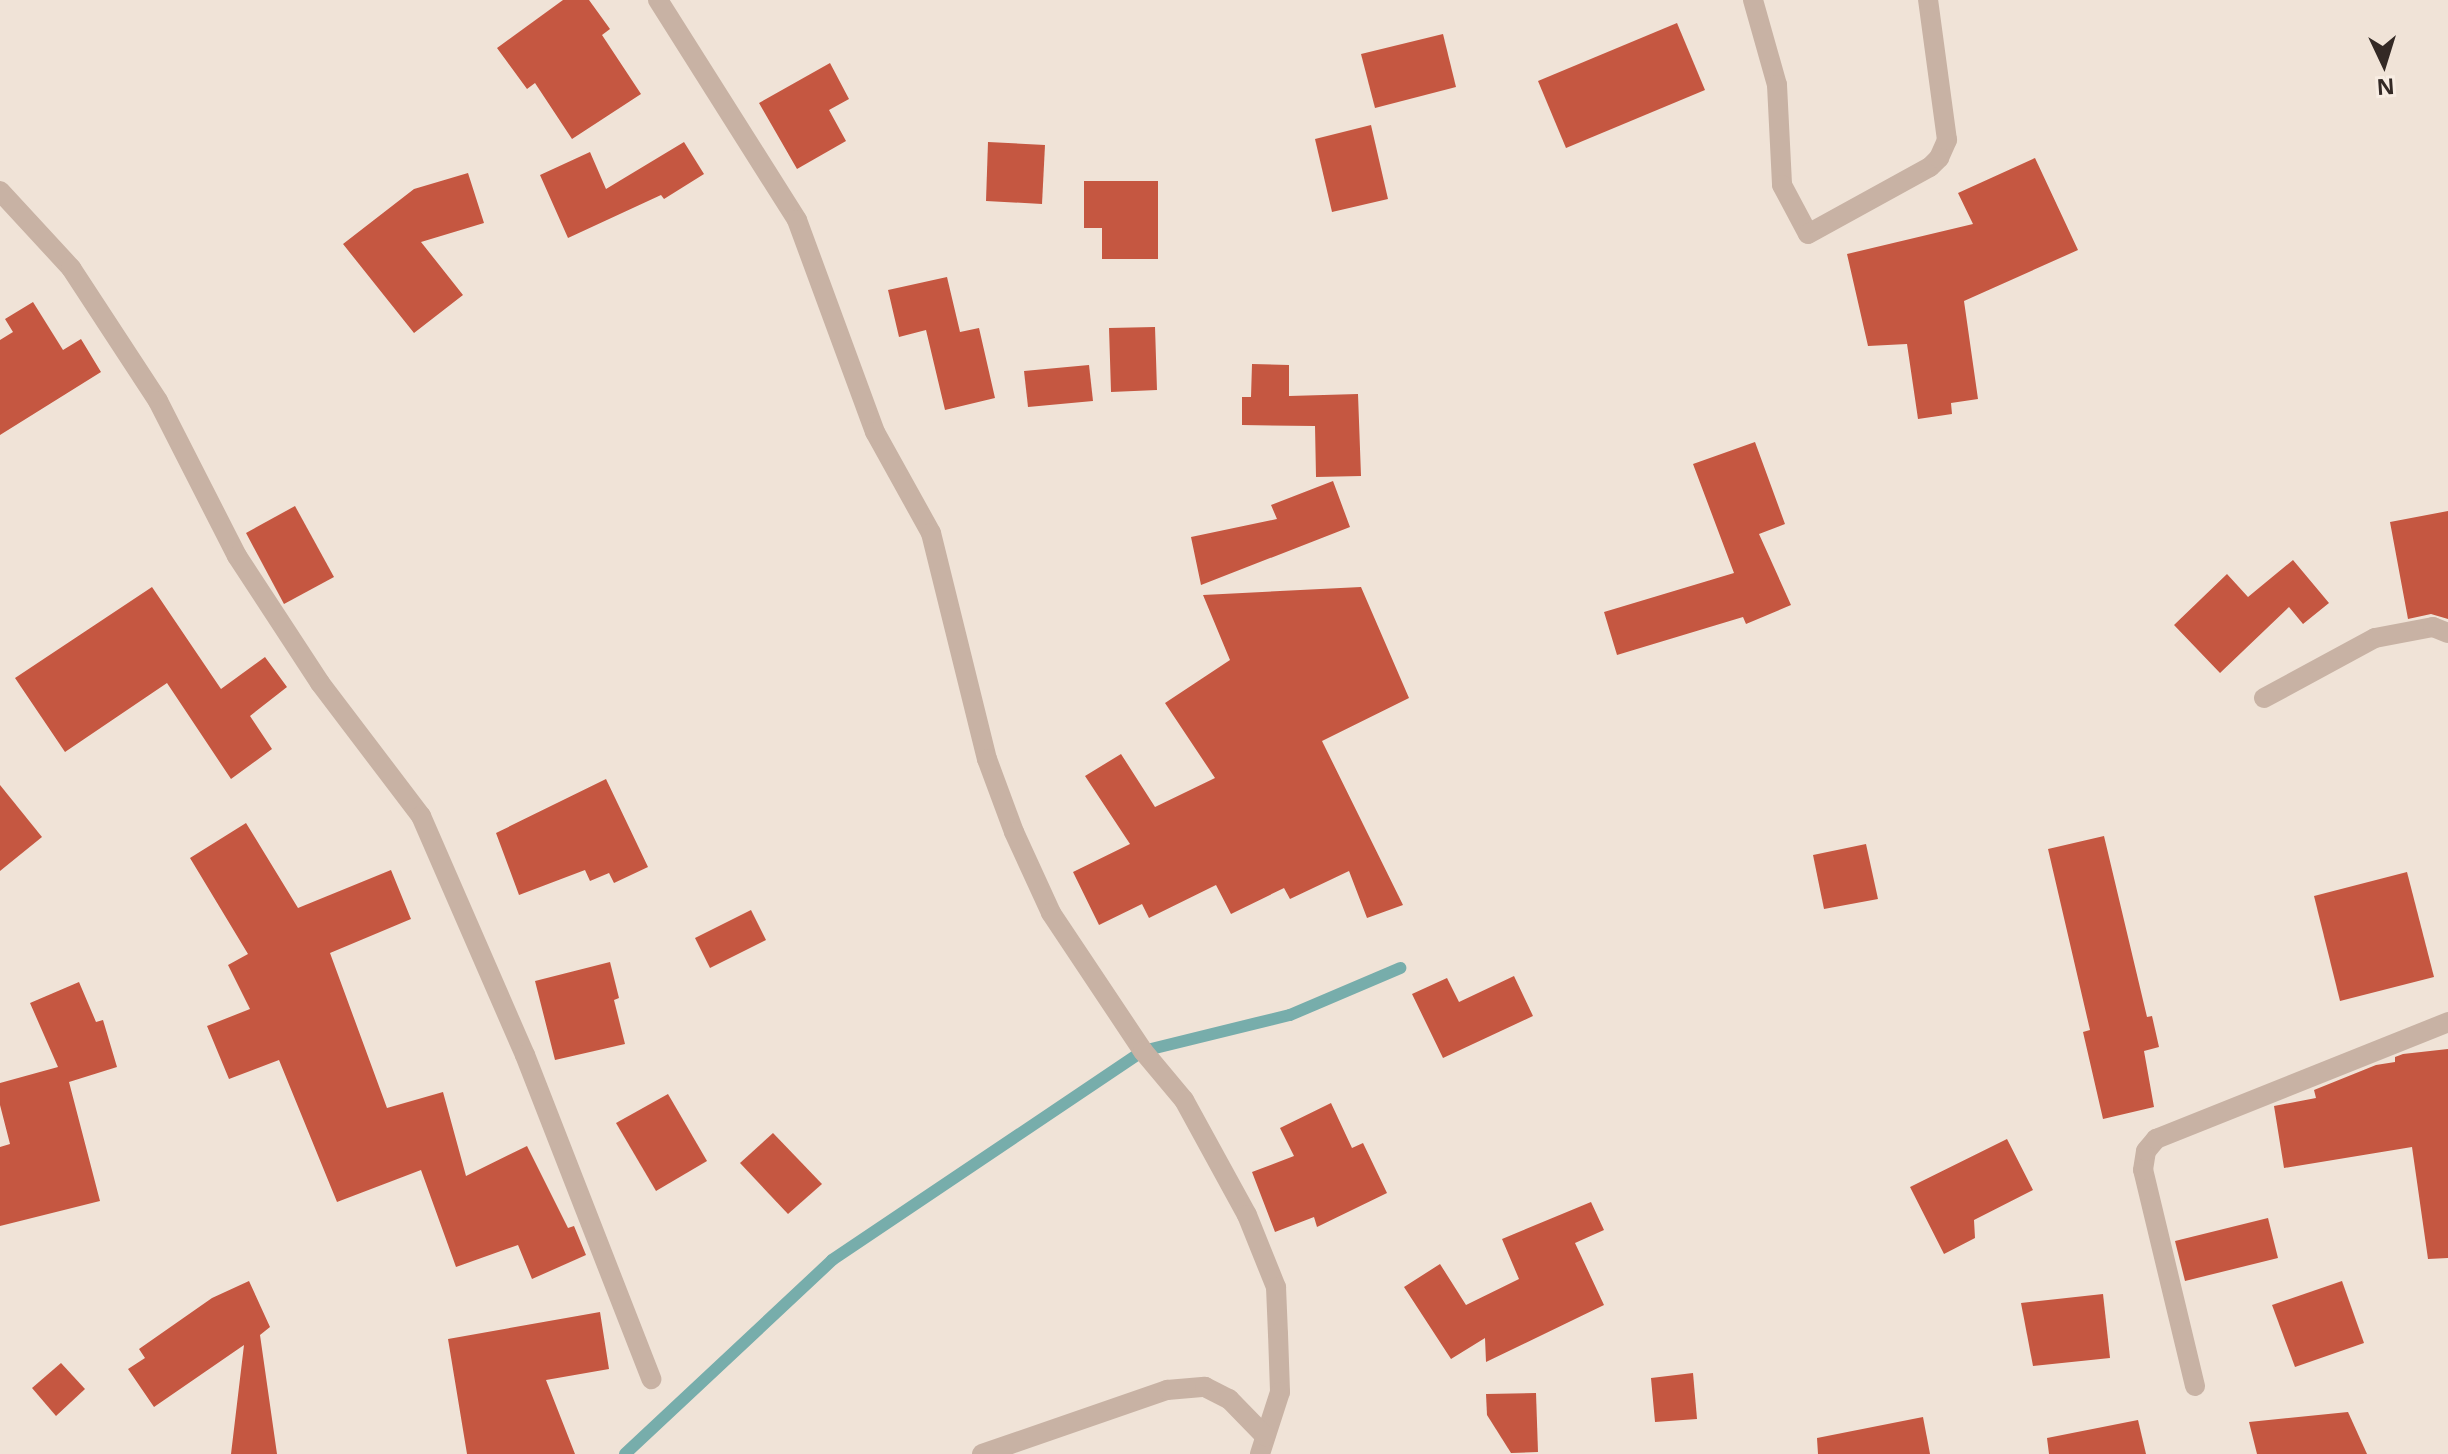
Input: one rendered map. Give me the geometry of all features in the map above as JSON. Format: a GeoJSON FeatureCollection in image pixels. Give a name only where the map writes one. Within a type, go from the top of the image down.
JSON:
{"type":"FeatureCollection","features":[{"type":"Feature","properties":{"kind":"street"},"geometry":{"type":"LineString","coordinates":[[658,0],[797,220],[875,432],[931,533],[987,759],[1014,832],[1051,913],[1143,1051],[1184,1100],[1247,1215],[1276,1287],[1280,1392],[1263,1445]]}},
{"type":"Feature","properties":{"kind":"street"},"geometry":{"type":"LineString","coordinates":[[1753,0],[1777,85],[1782,185],[1808,234],[1930,167],[1939,158],[1947,140],[1928,0]]}},
{"type":"Feature","properties":{"kind":"street"},"geometry":{"type":"LineString","coordinates":[[0,191],[71,268],[158,401],[237,556],[320,683],[421,816],[525,1055],[651,1379]]}},
{"type":"Feature","properties":{"kind":"street"},"geometry":{"type":"LineString","coordinates":[[2264,698],[2375,638],[2433,627],[2448,633]]}},
{"type":"Feature","properties":{"kind":"street"},"geometry":{"type":"LineString","coordinates":[[2195,1386],[2143,1170],[2146,1151],[2156,1139],[2448,1022]]}},
{"type":"Feature","properties":{"kind":"street"},"geometry":{"type":"LineString","coordinates":[[982,1454],[1167,1390],[1205,1387],[1229,1399],[1263,1445]]}},
{"type":"Feature","properties":{"kind":"building"},"geometry":{"type":"Polygon","coordinates":[[[563,0],[589,0],[610,29],[602,35],[641,94],[572,139],[535,83],[527,89],[497,48],[563,0]]]}},
{"type":"Feature","properties":{"kind":"building"},"geometry":{"type":"Polygon","coordinates":[[[1677,23],[1705,90],[1566,148],[1538,81],[1677,23]]]}},
{"type":"Feature","properties":{"kind":"building"},"geometry":{"type":"Polygon","coordinates":[[[1443,34],[1456,87],[1375,108],[1361,54],[1443,34]]]}},
{"type":"Feature","properties":{"kind":"building"},"geometry":{"type":"Polygon","coordinates":[[[830,63],[849,99],[829,110],[846,141],[797,169],[759,103],[830,63]]]}},
{"type":"Feature","properties":{"kind":"building"},"geometry":{"type":"Polygon","coordinates":[[[1371,125],[1388,199],[1332,212],[1315,139],[1371,125]]]}},
{"type":"Feature","properties":{"kind":"building"},"geometry":{"type":"Polygon","coordinates":[[[684,142],[704,174],[664,199],[661,195],[568,238],[540,175],[590,152],[606,189],[684,142]]]}},
{"type":"Feature","properties":{"kind":"building"},"geometry":{"type":"Polygon","coordinates":[[[988,142],[1045,145],[1042,204],[986,201],[988,142]]]}},
{"type":"Feature","properties":{"kind":"building"},"geometry":{"type":"Polygon","coordinates":[[[2035,158],[2078,250],[1964,301],[1978,399],[1951,403],[1952,414],[1918,419],[1907,344],[1868,346],[1847,254],[1973,224],[1958,193],[2035,158]]]}},
{"type":"Feature","properties":{"kind":"building"},"geometry":{"type":"Polygon","coordinates":[[[468,173],[484,223],[421,242],[463,295],[414,333],[343,244],[414,189],[468,173]]]}},
{"type":"Feature","properties":{"kind":"building"},"geometry":{"type":"Polygon","coordinates":[[[1084,181],[1158,181],[1158,259],[1102,259],[1102,228],[1084,228],[1084,181]]]}},
{"type":"Feature","properties":{"kind":"building"},"geometry":{"type":"Polygon","coordinates":[[[947,277],[960,332],[979,328],[995,398],[945,410],[926,330],[899,337],[888,290],[947,277]]]}},
{"type":"Feature","properties":{"kind":"building"},"geometry":{"type":"Polygon","coordinates":[[[33,302],[63,350],[81,339],[101,372],[0,435],[0,340],[13,332],[5,319],[33,302]]]}},
{"type":"Feature","properties":{"kind":"building"},"geometry":{"type":"Polygon","coordinates":[[[1155,327],[1157,390],[1111,392],[1109,328],[1155,327]]]}},
{"type":"Feature","properties":{"kind":"building"},"geometry":{"type":"Polygon","coordinates":[[[1252,364],[1289,365],[1289,396],[1358,394],[1361,476],[1316,477],[1315,426],[1242,425],[1242,397],[1251,397],[1252,364]]]}},
{"type":"Feature","properties":{"kind":"building"},"geometry":{"type":"Polygon","coordinates":[[[1089,365],[1093,401],[1028,407],[1024,371],[1089,365]]]}},
{"type":"Feature","properties":{"kind":"building"},"geometry":{"type":"Polygon","coordinates":[[[1755,442],[1785,524],[1759,534],[1791,605],[1746,624],[1743,617],[1617,655],[1604,612],[1734,573],[1693,464],[1755,442]]]}},
{"type":"Feature","properties":{"kind":"building"},"geometry":{"type":"Polygon","coordinates":[[[1333,481],[1350,527],[1201,585],[1191,537],[1277,519],[1271,505],[1333,481]]]}},
{"type":"Feature","properties":{"kind":"building"},"geometry":{"type":"Polygon","coordinates":[[[295,506],[334,577],[284,604],[246,533],[295,506]]]}},
{"type":"Feature","properties":{"kind":"building"},"geometry":{"type":"Polygon","coordinates":[[[2448,511],[2448,619],[2431,614],[2408,619],[2390,522],[2448,511]]]}},
{"type":"Feature","properties":{"kind":"building"},"geometry":{"type":"Polygon","coordinates":[[[2293,560],[2329,603],[2303,624],[2289,607],[2220,673],[2174,625],[2227,574],[2248,597],[2293,560]]]}},
{"type":"Feature","properties":{"kind":"building"},"geometry":{"type":"Polygon","coordinates":[[[152,587],[221,689],[265,657],[287,687],[250,716],[272,749],[231,779],[167,683],[65,752],[15,678],[152,587]]]}},
{"type":"Feature","properties":{"kind":"building"},"geometry":{"type":"Polygon","coordinates":[[[1361,587],[1409,698],[1322,741],[1403,905],[1367,918],[1349,871],[1290,899],[1284,888],[1231,914],[1216,885],[1149,918],[1142,904],[1099,925],[1073,872],[1130,844],[1085,776],[1121,754],[1155,807],[1215,778],[1165,703],[1230,660],[1203,595],[1361,587]]]}},
{"type":"Feature","properties":{"kind":"building"},"geometry":{"type":"Polygon","coordinates":[[[606,779],[648,867],[614,883],[609,873],[590,881],[585,870],[519,895],[496,833],[606,779]]]}},
{"type":"Feature","properties":{"kind":"building"},"geometry":{"type":"Polygon","coordinates":[[[0,785],[42,837],[0,871],[0,785]]]}},
{"type":"Feature","properties":{"kind":"building"},"geometry":{"type":"Polygon","coordinates":[[[246,823],[298,908],[391,870],[411,919],[330,953],[387,1108],[443,1092],[466,1176],[527,1146],[568,1228],[574,1226],[586,1255],[532,1279],[518,1245],[456,1267],[421,1170],[337,1202],[279,1060],[229,1079],[207,1026],[250,1009],[228,965],[248,954],[190,858],[246,823]]]}},
{"type":"Feature","properties":{"kind":"building"},"geometry":{"type":"Polygon","coordinates":[[[2104,836],[2147,1017],[2152,1016],[2159,1047],[2144,1051],[2154,1107],[2103,1119],[2083,1032],[2090,1030],[2048,849],[2104,836]]]}},
{"type":"Feature","properties":{"kind":"building"},"geometry":{"type":"Polygon","coordinates":[[[1866,844],[1878,899],[1824,909],[1813,855],[1866,844]]]}},
{"type":"Feature","properties":{"kind":"building"},"geometry":{"type":"Polygon","coordinates":[[[2407,872],[2434,977],[2340,1001],[2314,896],[2407,872]]]}},
{"type":"Feature","properties":{"kind":"building"},"geometry":{"type":"Polygon","coordinates":[[[751,910],[766,940],[710,968],[695,938],[751,910]]]}},
{"type":"Feature","properties":{"kind":"building"},"geometry":{"type":"Polygon","coordinates":[[[610,962],[619,998],[614,1000],[625,1044],[555,1060],[535,981],[610,962]]]}},
{"type":"Feature","properties":{"kind":"building"},"geometry":{"type":"Polygon","coordinates":[[[1514,976],[1533,1016],[1443,1058],[1412,994],[1447,978],[1459,1002],[1514,976]]]}},
{"type":"Feature","properties":{"kind":"building"},"geometry":{"type":"Polygon","coordinates":[[[79,982],[96,1022],[103,1020],[117,1067],[69,1082],[100,1201],[0,1226],[0,1147],[10,1144],[0,1105],[0,1083],[58,1067],[30,1003],[79,982]]]}},
{"type":"Feature","properties":{"kind":"building"},"geometry":{"type":"Polygon","coordinates":[[[2448,1049],[2448,1258],[2428,1259],[2412,1147],[2284,1168],[2274,1106],[2316,1098],[2314,1090],[2376,1065],[2395,1062],[2395,1057],[2403,1054],[2448,1049]]]}},
{"type":"Feature","properties":{"kind":"building"},"geometry":{"type":"Polygon","coordinates":[[[668,1094],[707,1161],[656,1191],[616,1123],[668,1094]]]}},
{"type":"Feature","properties":{"kind":"building"},"geometry":{"type":"Polygon","coordinates":[[[1331,1103],[1352,1148],[1363,1143],[1387,1193],[1317,1227],[1314,1217],[1275,1232],[1252,1172],[1294,1156],[1280,1128],[1331,1103]]]}},
{"type":"Feature","properties":{"kind":"building"},"geometry":{"type":"Polygon","coordinates":[[[773,1133],[822,1184],[788,1214],[740,1163],[773,1133]]]}},
{"type":"Feature","properties":{"kind":"building"},"geometry":{"type":"Polygon","coordinates":[[[2007,1139],[2033,1190],[1974,1220],[1975,1238],[1944,1254],[1910,1187],[2007,1139]]]}},
{"type":"Feature","properties":{"kind":"building"},"geometry":{"type":"Polygon","coordinates":[[[1591,1202],[1604,1230],[1575,1243],[1604,1305],[1486,1362],[1485,1338],[1451,1359],[1404,1287],[1440,1264],[1466,1305],[1519,1279],[1502,1239],[1591,1202]]]}},
{"type":"Feature","properties":{"kind":"building"},"geometry":{"type":"Polygon","coordinates":[[[2268,1218],[2278,1258],[2185,1281],[2175,1241],[2268,1218]]]}},
{"type":"Feature","properties":{"kind":"building"},"geometry":{"type":"Polygon","coordinates":[[[249,1281],[270,1327],[260,1335],[277,1454],[231,1454],[244,1345],[154,1407],[128,1369],[145,1358],[139,1349],[212,1298],[249,1281]]]}},
{"type":"Feature","properties":{"kind":"building"},"geometry":{"type":"Polygon","coordinates":[[[2342,1281],[2364,1343],[2295,1367],[2272,1305],[2342,1281]]]}},
{"type":"Feature","properties":{"kind":"building"},"geometry":{"type":"Polygon","coordinates":[[[2103,1294],[2110,1358],[2033,1366],[2021,1303],[2103,1294]]]}},
{"type":"Feature","properties":{"kind":"building"},"geometry":{"type":"Polygon","coordinates":[[[600,1312],[609,1369],[546,1380],[575,1454],[467,1454],[448,1339],[600,1312]]]}},
{"type":"Feature","properties":{"kind":"building"},"geometry":{"type":"Polygon","coordinates":[[[61,1363],[85,1389],[56,1416],[32,1388],[61,1363]]]}},
{"type":"Feature","properties":{"kind":"building"},"geometry":{"type":"Polygon","coordinates":[[[1693,1373],[1697,1419],[1655,1422],[1651,1378],[1693,1373]]]}},
{"type":"Feature","properties":{"kind":"building"},"geometry":{"type":"Polygon","coordinates":[[[1536,1393],[1538,1452],[1511,1453],[1487,1415],[1486,1394],[1536,1393]]]}},
{"type":"Feature","properties":{"kind":"building"},"geometry":{"type":"Polygon","coordinates":[[[2348,1412],[2367,1454],[2257,1454],[2249,1422],[2348,1412]]]}},
{"type":"Feature","properties":{"kind":"building"},"geometry":{"type":"Polygon","coordinates":[[[1923,1417],[1930,1454],[1818,1454],[1817,1438],[1923,1417]]]}},
{"type":"Feature","properties":{"kind":"building"},"geometry":{"type":"Polygon","coordinates":[[[2138,1420],[2146,1454],[2049,1454],[2047,1438],[2138,1420]]]}},
{"type":"Feature","properties":{"kind":"waterway"},"geometry":{"type":"LineString","coordinates":[[625,1454],[832,1260],[1143,1051],[1290,1015],[1400,968]]}}]}
